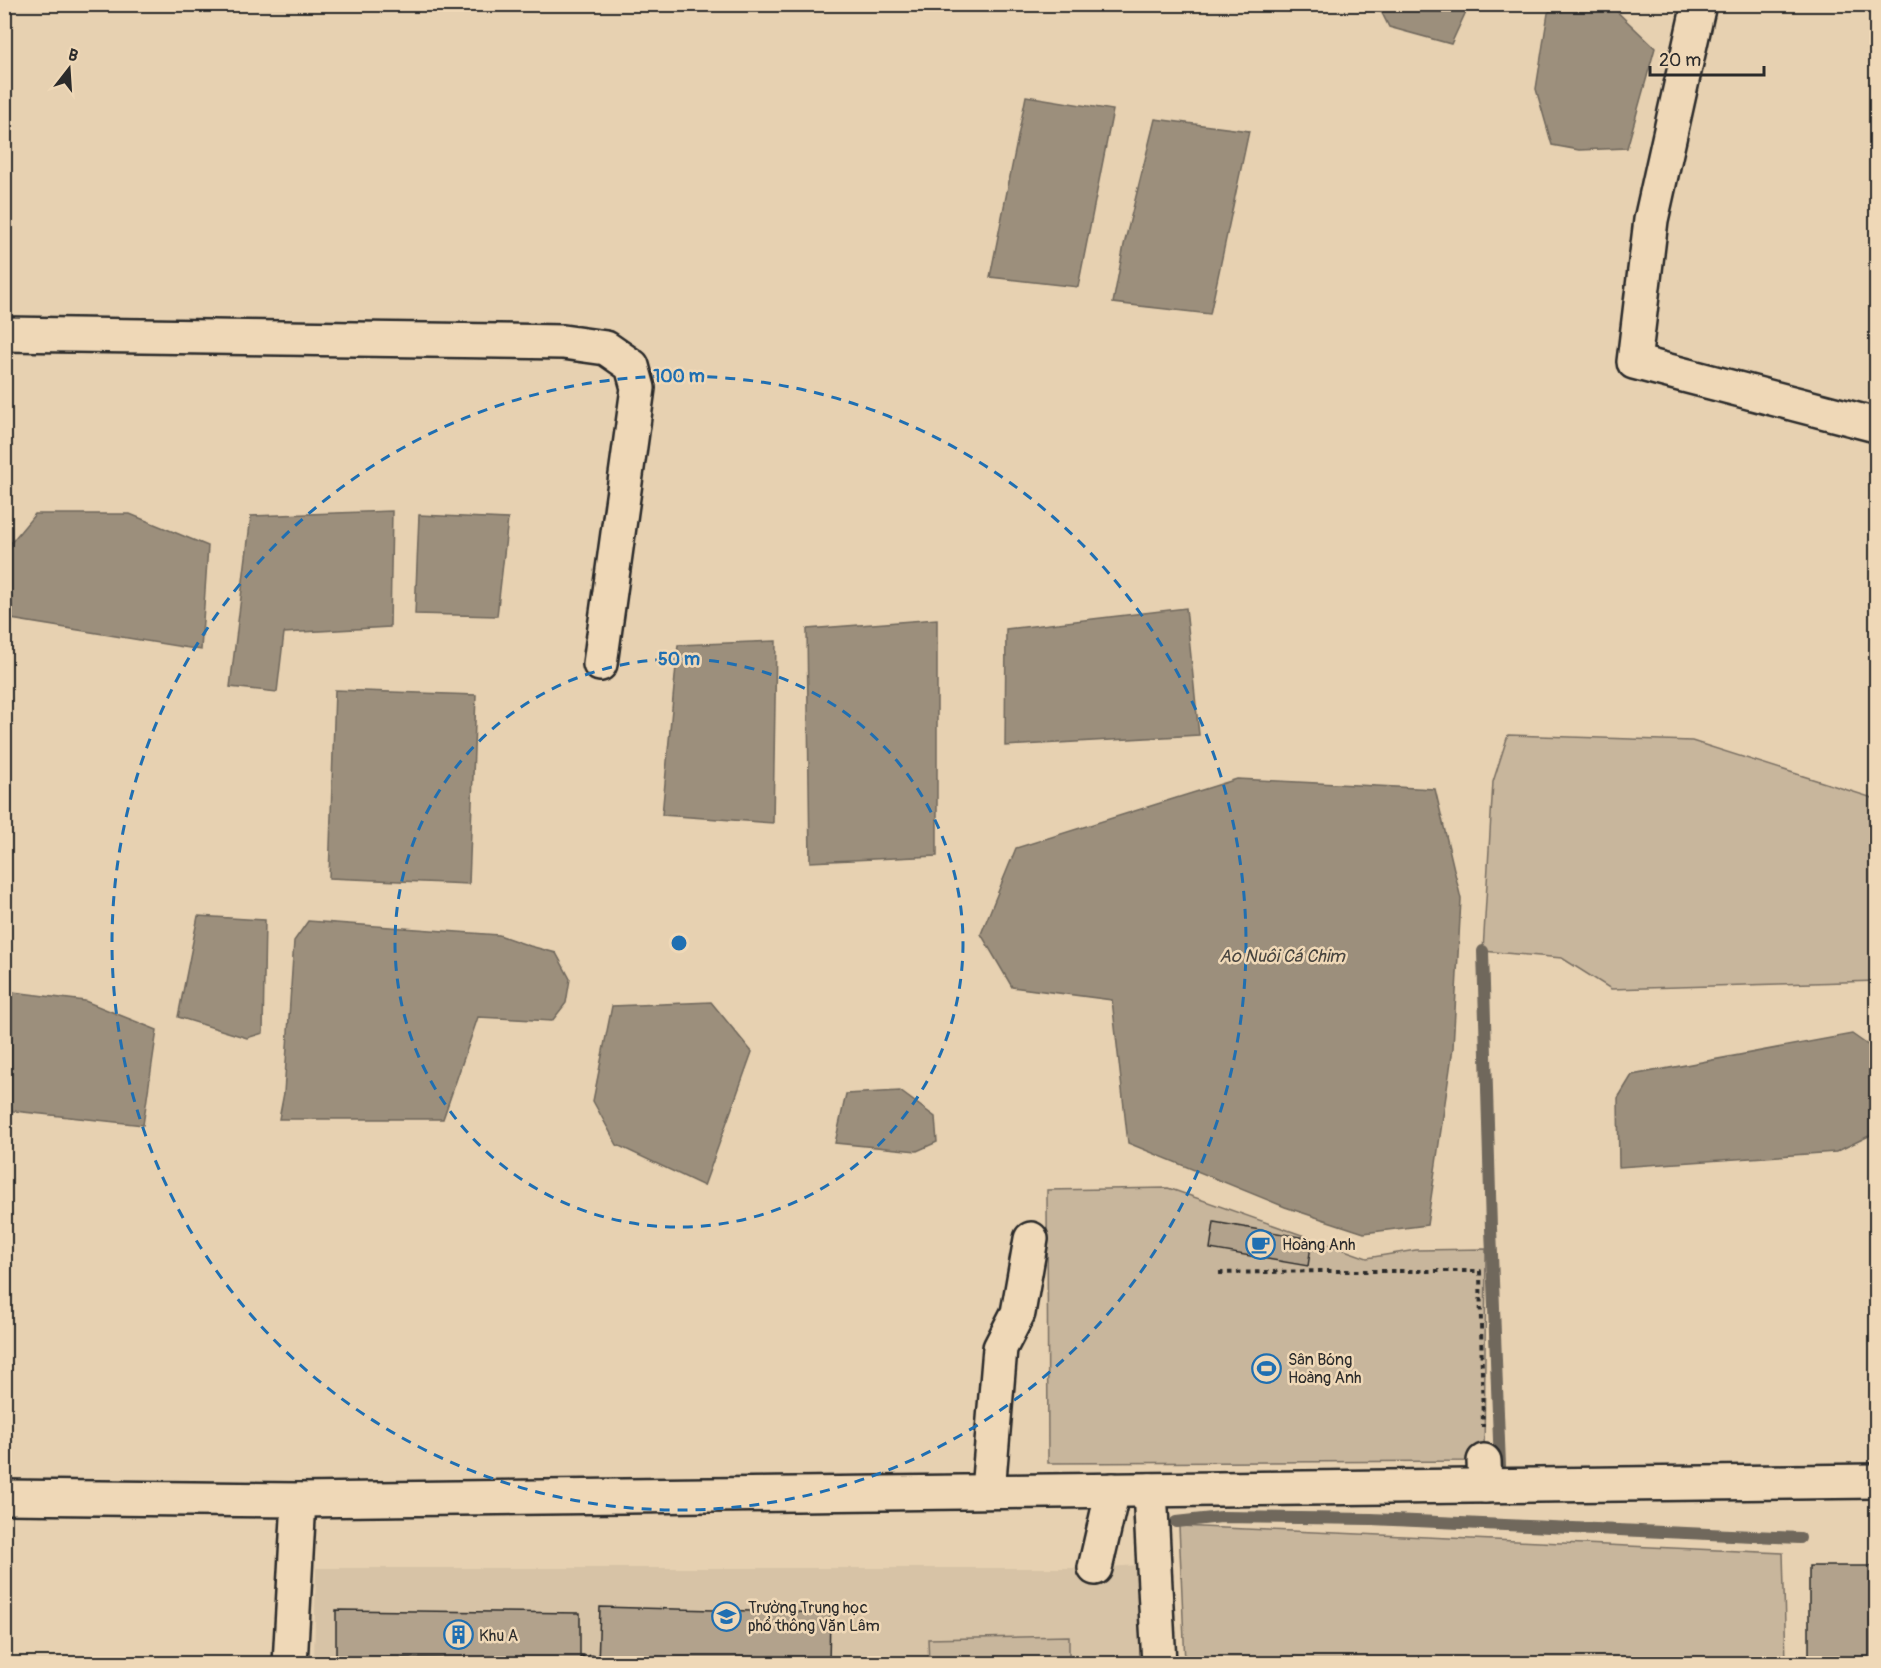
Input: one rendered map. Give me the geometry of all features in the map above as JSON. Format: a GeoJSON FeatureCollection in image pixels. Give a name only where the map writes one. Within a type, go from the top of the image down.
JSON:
{"type":"FeatureCollection","features":[{"type":"Feature","properties":{"kind":"street"},"geometry":{"type":"LineString","coordinates":[[1699,4],[1653,210],[1634,362],[1876,425]]}},
{"type":"Feature","properties":{"kind":"street"},"geometry":{"type":"LineString","coordinates":[[4,334],[563,342],[606,348],[632,366],[639,388],[600,664]]}},
{"type":"Feature","properties":{"kind":"street"},"geometry":{"type":"LineString","coordinates":[[988,1491],[1000,1348],[1018,1313],[1031,1239]]}},
{"type":"Feature","properties":{"kind":"street"},"geometry":{"type":"LineString","coordinates":[[4,1497],[299,1500],[1150,1490],[1484,1473],[1876,1481]]}},
{"type":"Feature","properties":{"kind":"street"},"geometry":{"type":"LineString","coordinates":[[1095,1568],[1113,1490]]}},
{"type":"Feature","properties":{"kind":"street"},"geometry":{"type":"LineString","coordinates":[[1150,1490],[1159,1664]]}},
{"type":"Feature","properties":{"kind":"street"},"geometry":{"type":"LineString","coordinates":[[290,1664],[299,1500]]}},
{"type":"Feature","properties":{"kind":"path"},"geometry":{"type":"LineString","coordinates":[[1219,1273],[1480,1271],[1484,1473]]}},
{"type":"Feature","properties":{"kind":"path"},"geometry":{"type":"LineString","coordinates":[[580,1656],[598,1658]]}},
{"type":"Feature","properties":{"kind":"shaded area"},"geometry":{"type":"Polygon","coordinates":[[[1508,735],[1692,741],[1876,799],[1876,981],[1611,989],[1562,958],[1483,951],[1493,782],[1508,735]]]}},
{"type":"Feature","properties":{"kind":"shaded area","name":"Sân Bóng Hoàng Anh"},"geometry":{"type":"Polygon","coordinates":[[[1168,1188],[1367,1258],[1416,1250],[1486,1249],[1484,1461],[1048,1463],[1047,1190],[1168,1188]]]}},
{"type":"Feature","properties":{"kind":"shaded area"},"geometry":{"type":"Polygon","coordinates":[[[1179,1526],[1783,1553],[1786,1663],[1185,1663],[1179,1526]]]}},
{"type":"Feature","properties":{"kind":"shaded area","name":"Trường Trung học phổ thông Văn Lâm"},"geometry":{"type":"Polygon","coordinates":[[[1137,1565],[1141,1663],[314,1664],[316,1568],[1095,1568],[1137,1565]]]}},
{"type":"Feature","properties":{"kind":"shaded area"},"geometry":{"type":"Polygon","coordinates":[[[1069,1636],[1069,1663],[929,1663],[928,1639],[1069,1636]]]}},
{"type":"Feature","properties":{"kind":"water"},"geometry":{"type":"Polygon","coordinates":[[[1378,5],[1469,5],[1451,44],[1389,27],[1378,5]]]}},
{"type":"Feature","properties":{"kind":"water"},"geometry":{"type":"Polygon","coordinates":[[[1556,5],[1610,5],[1655,48],[1627,148],[1579,150],[1552,145],[1536,89],[1548,13],[1556,5]]]}},
{"type":"Feature","properties":{"kind":"water"},"geometry":{"type":"Polygon","coordinates":[[[1026,96],[1113,110],[1078,287],[990,277],[1026,96]]]}},
{"type":"Feature","properties":{"kind":"water"},"geometry":{"type":"Polygon","coordinates":[[[1155,119],[1249,131],[1210,314],[1113,303],[1124,245],[1155,119]]]}},
{"type":"Feature","properties":{"kind":"water"},"geometry":{"type":"Polygon","coordinates":[[[392,511],[390,627],[284,633],[277,692],[230,687],[251,516],[392,511]]]}},
{"type":"Feature","properties":{"kind":"water"},"geometry":{"type":"Polygon","coordinates":[[[35,514],[130,514],[208,546],[201,650],[5,618],[5,550],[35,514]]]}},
{"type":"Feature","properties":{"kind":"water"},"geometry":{"type":"Polygon","coordinates":[[[419,515],[508,519],[497,616],[415,614],[419,515]]]}},
{"type":"Feature","properties":{"kind":"water"},"geometry":{"type":"Polygon","coordinates":[[[1186,608],[1199,735],[1005,746],[1006,629],[1186,608]]]}},
{"type":"Feature","properties":{"kind":"water"},"geometry":{"type":"Polygon","coordinates":[[[937,619],[937,856],[810,862],[807,629],[937,619]]]}},
{"type":"Feature","properties":{"kind":"water"},"geometry":{"type":"Polygon","coordinates":[[[776,641],[773,823],[662,815],[678,645],[776,641]]]}},
{"type":"Feature","properties":{"kind":"water"},"geometry":{"type":"Polygon","coordinates":[[[335,690],[476,695],[469,884],[329,878],[335,690]]]}},
{"type":"Feature","properties":{"kind":"water","name":"Ao Nuôi Cá Chim"},"geometry":{"type":"Polygon","coordinates":[[[1237,779],[1435,789],[1461,899],[1453,1048],[1427,1225],[1364,1233],[1285,1207],[1128,1143],[1112,1000],[1012,987],[981,934],[1016,848],[1237,779]]]}},
{"type":"Feature","properties":{"kind":"water"},"geometry":{"type":"Polygon","coordinates":[[[198,916],[265,920],[263,1033],[247,1038],[178,1017],[198,916]]]}},
{"type":"Feature","properties":{"kind":"water"},"geometry":{"type":"Polygon","coordinates":[[[308,921],[499,935],[556,953],[570,979],[566,1003],[552,1021],[478,1017],[443,1119],[279,1119],[284,1093],[294,941],[308,921]]]}},
{"type":"Feature","properties":{"kind":"water"},"geometry":{"type":"Polygon","coordinates":[[[5,991],[85,1001],[157,1030],[143,1125],[5,1110],[5,991]]]}},
{"type":"Feature","properties":{"kind":"water"},"geometry":{"type":"Polygon","coordinates":[[[711,1002],[752,1052],[704,1186],[617,1145],[593,1101],[612,1006],[711,1002]]]}},
{"type":"Feature","properties":{"kind":"water"},"geometry":{"type":"Polygon","coordinates":[[[1852,1034],[1876,1051],[1871,1135],[1836,1152],[1619,1167],[1618,1098],[1632,1075],[1852,1034]]]}},
{"type":"Feature","properties":{"kind":"water"},"geometry":{"type":"Polygon","coordinates":[[[900,1091],[935,1117],[937,1142],[917,1151],[835,1143],[846,1094],[900,1091]]]}},
{"type":"Feature","properties":{"kind":"building","name":"Hoàng Anh"},"geometry":{"type":"Polygon","coordinates":[[[1214,1222],[1312,1239],[1308,1266],[1210,1249],[1214,1222]]]}},
{"type":"Feature","properties":{"kind":"building"},"geometry":{"type":"Polygon","coordinates":[[[1809,1566],[1876,1566],[1876,1664],[1809,1664],[1809,1566]]]}},
{"type":"Feature","properties":{"kind":"building"},"geometry":{"type":"Polygon","coordinates":[[[600,1607],[830,1613],[829,1664],[598,1664],[600,1607]]]}},
{"type":"Feature","properties":{"kind":"building","name":"Khu A"},"geometry":{"type":"Polygon","coordinates":[[[336,1610],[580,1613],[580,1660],[336,1657],[336,1610]]]}},
{"type":"Feature","properties":{"kind":"waterway"},"geometry":{"type":"LineString","coordinates":[[1483,951],[1500,1466]]}},
{"type":"Feature","properties":{"kind":"waterway"},"geometry":{"type":"LineString","coordinates":[[1176,1522],[1221,1517],[1371,1519],[1800,1538]]}},
{"type":"Feature","properties":{"kind":"place","name":"Hoàng Anh"},"geometry":{"type":"Point","coordinates":[1261,1244]}},
{"type":"Feature","properties":{"kind":"place","name":"Sân Bóng Hoàng Anh"},"geometry":{"type":"Point","coordinates":[1267,1368]}},
{"type":"Feature","properties":{"kind":"place","name":"Trường Trung học phổ thông Văn Lâm"},"geometry":{"type":"Point","coordinates":[727,1616]}},
{"type":"Feature","properties":{"kind":"place","name":"Khu A"},"geometry":{"type":"Point","coordinates":[458,1635]}}]}
